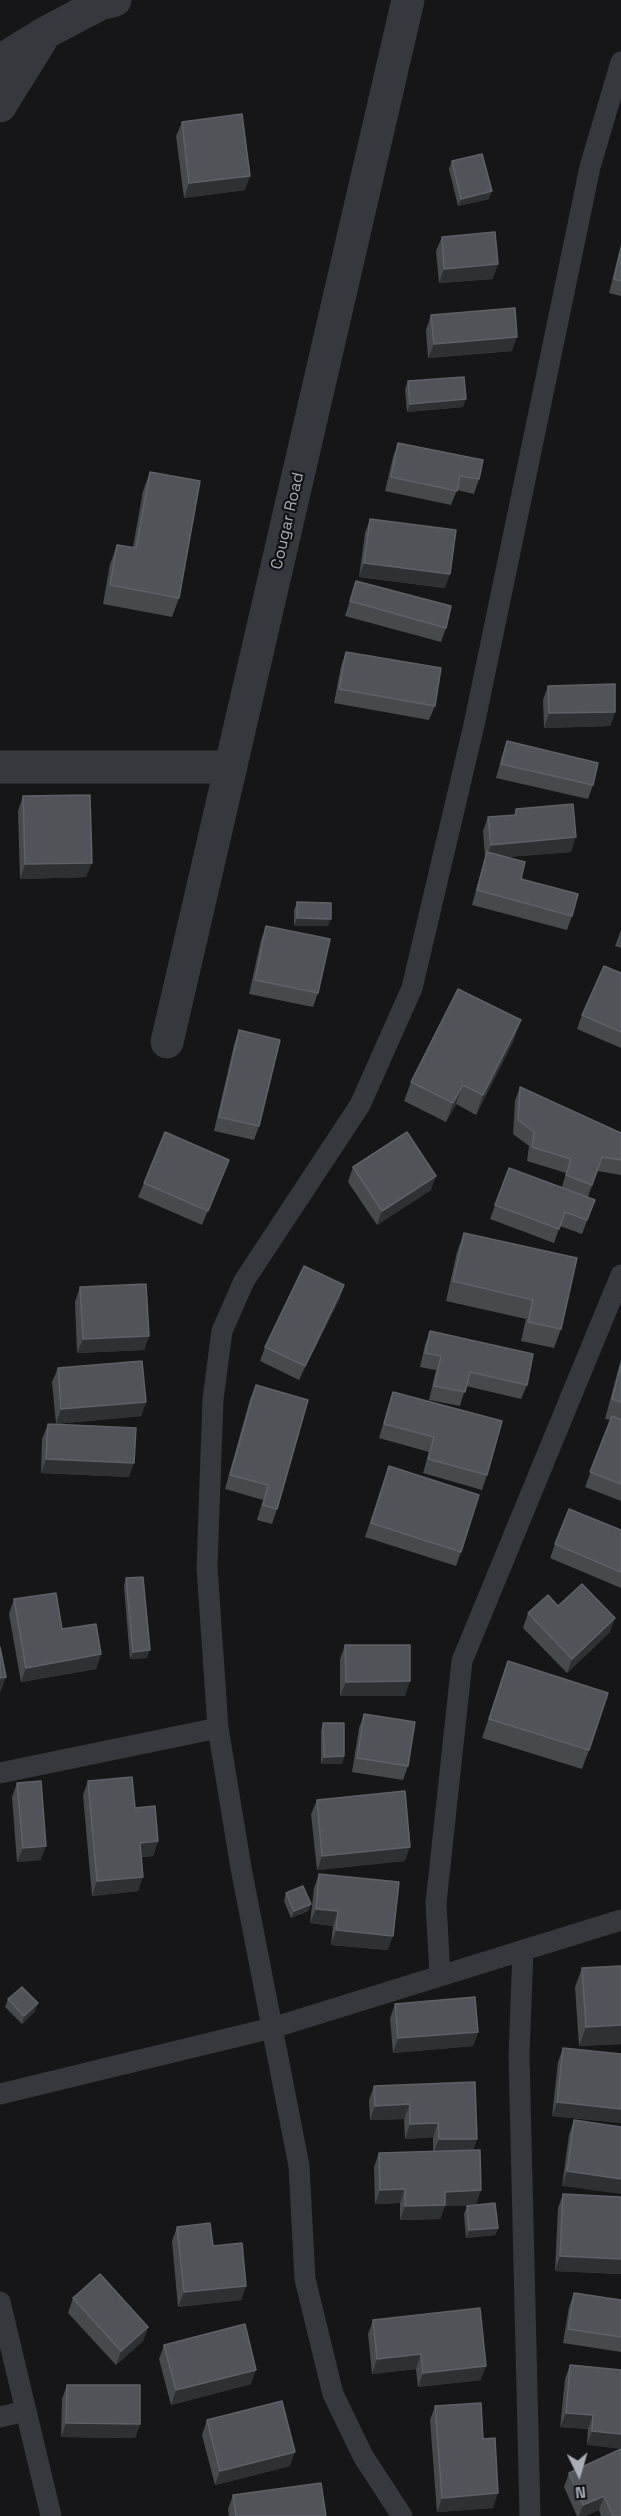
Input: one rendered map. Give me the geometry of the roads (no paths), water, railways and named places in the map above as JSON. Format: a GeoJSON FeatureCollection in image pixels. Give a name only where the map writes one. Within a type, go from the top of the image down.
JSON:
{"type":"FeatureCollection","features":[{"type":"Feature","properties":{"kind":"street"},"geometry":{"type":"LineString","coordinates":[[0,61],[45,33],[100,4],[115,0]]}},
{"type":"Feature","properties":{"kind":"street","name":"Cougar Road"},"geometry":{"type":"LineString","coordinates":[[167,1042],[408,0]]}},
{"type":"Feature","properties":{"kind":"street"},"geometry":{"type":"LineString","coordinates":[[0,106],[45,33]]}},
{"type":"Feature","properties":{"kind":"street"},"geometry":{"type":"LineString","coordinates":[[0,767],[231,766]]}},
{"type":"Feature","properties":{"kind":"lane"},"geometry":{"type":"LineString","coordinates":[[402,2516],[363,2456],[333,2394],[305,2278],[298,2166],[241,1868],[218,1728],[207,1567],[213,1399],[222,1330],[244,1281],[360,1105],[412,988],[474,724],[590,167],[621,62]]}},
{"type":"Feature","properties":{"kind":"lane"},"geometry":{"type":"LineString","coordinates":[[440,1976],[436,1903],[462,1661],[621,1275]]}},
{"type":"Feature","properties":{"kind":"lane"},"geometry":{"type":"LineString","coordinates":[[0,1773],[218,1728]]}},
{"type":"Feature","properties":{"kind":"lane"},"geometry":{"type":"LineString","coordinates":[[0,2094],[272,2028],[621,1920]]}},
{"type":"Feature","properties":{"kind":"lane"},"geometry":{"type":"LineString","coordinates":[[523,1950],[519,2055],[531,2516]]}},
{"type":"Feature","properties":{"kind":"lane"},"geometry":{"type":"LineString","coordinates":[[0,2302],[51,2516]]}},
{"type":"Feature","properties":{"kind":"lane"},"geometry":{"type":"LineString","coordinates":[[0,2417],[26,2411]]}}]}
